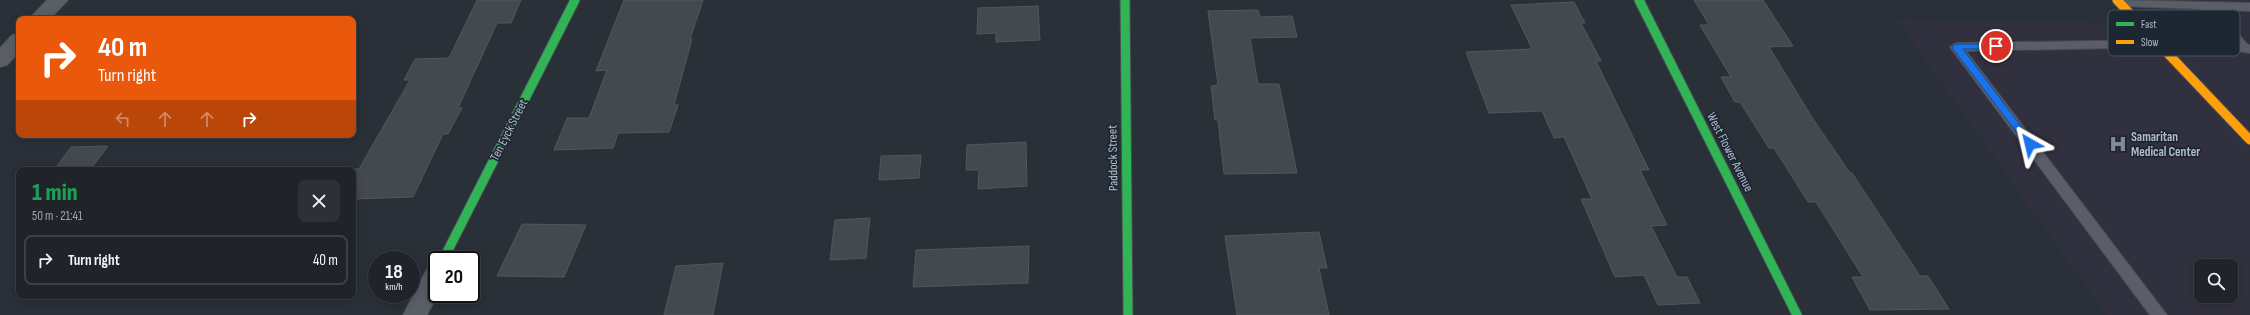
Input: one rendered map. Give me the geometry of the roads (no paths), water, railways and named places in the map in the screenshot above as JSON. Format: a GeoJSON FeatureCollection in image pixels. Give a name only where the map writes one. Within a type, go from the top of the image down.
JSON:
{"type":"FeatureCollection","features":[{"type":"Feature","properties":{"kind":"street"},"geometry":{"type":"LineString","coordinates":[[42,16],[58,0]]}},
{"type":"Feature","properties":{"kind":"street","name":"Ten Eyck Street"},"geometry":{"type":"LineString","coordinates":[[448,251],[575,0]]}},
{"type":"Feature","properties":{"kind":"street","name":"Paddock Street"},"geometry":{"type":"LineString","coordinates":[[1124,0],[1128,315]]}},
{"type":"Feature","properties":{"kind":"street","name":"West Flower Avenue"},"geometry":{"type":"LineString","coordinates":[[1639,0],[1797,315]]}},
{"type":"Feature","properties":{"kind":"street"},"geometry":{"type":"LineString","coordinates":[[2118,1],[2127,10]]}},
{"type":"Feature","properties":{"kind":"street"},"geometry":{"type":"LineString","coordinates":[[0,41],[16,40]]}},
{"type":"Feature","properties":{"kind":"street"},"geometry":{"type":"LineString","coordinates":[[0,60],[16,43]]}},
{"type":"Feature","properties":{"kind":"street"},"geometry":{"type":"LineString","coordinates":[[2170,56],[2250,140]]}},
{"type":"Feature","properties":{"kind":"street"},"geometry":{"type":"LineString","coordinates":[[415,315],[428,290]]}},
{"type":"Feature","properties":{"kind":"lane"},"geometry":{"type":"LineString","coordinates":[[2118,1],[2250,7]]}},
{"type":"Feature","properties":{"kind":"lane"},"geometry":{"type":"LineString","coordinates":[[2205,5],[2209,10]]}},
{"type":"Feature","properties":{"kind":"lane"},"geometry":{"type":"LineString","coordinates":[[2108,45],[1956,47],[2159,315]]}},
{"type":"Feature","properties":{"kind":"lane"},"geometry":{"type":"LineString","coordinates":[[2240,45],[2243,48],[2250,48]]}},
{"type":"Feature","properties":{"kind":"place","name":"Samaritan Medical Center"},"geometry":{"type":"Point","coordinates":[2118,144]}}]}
